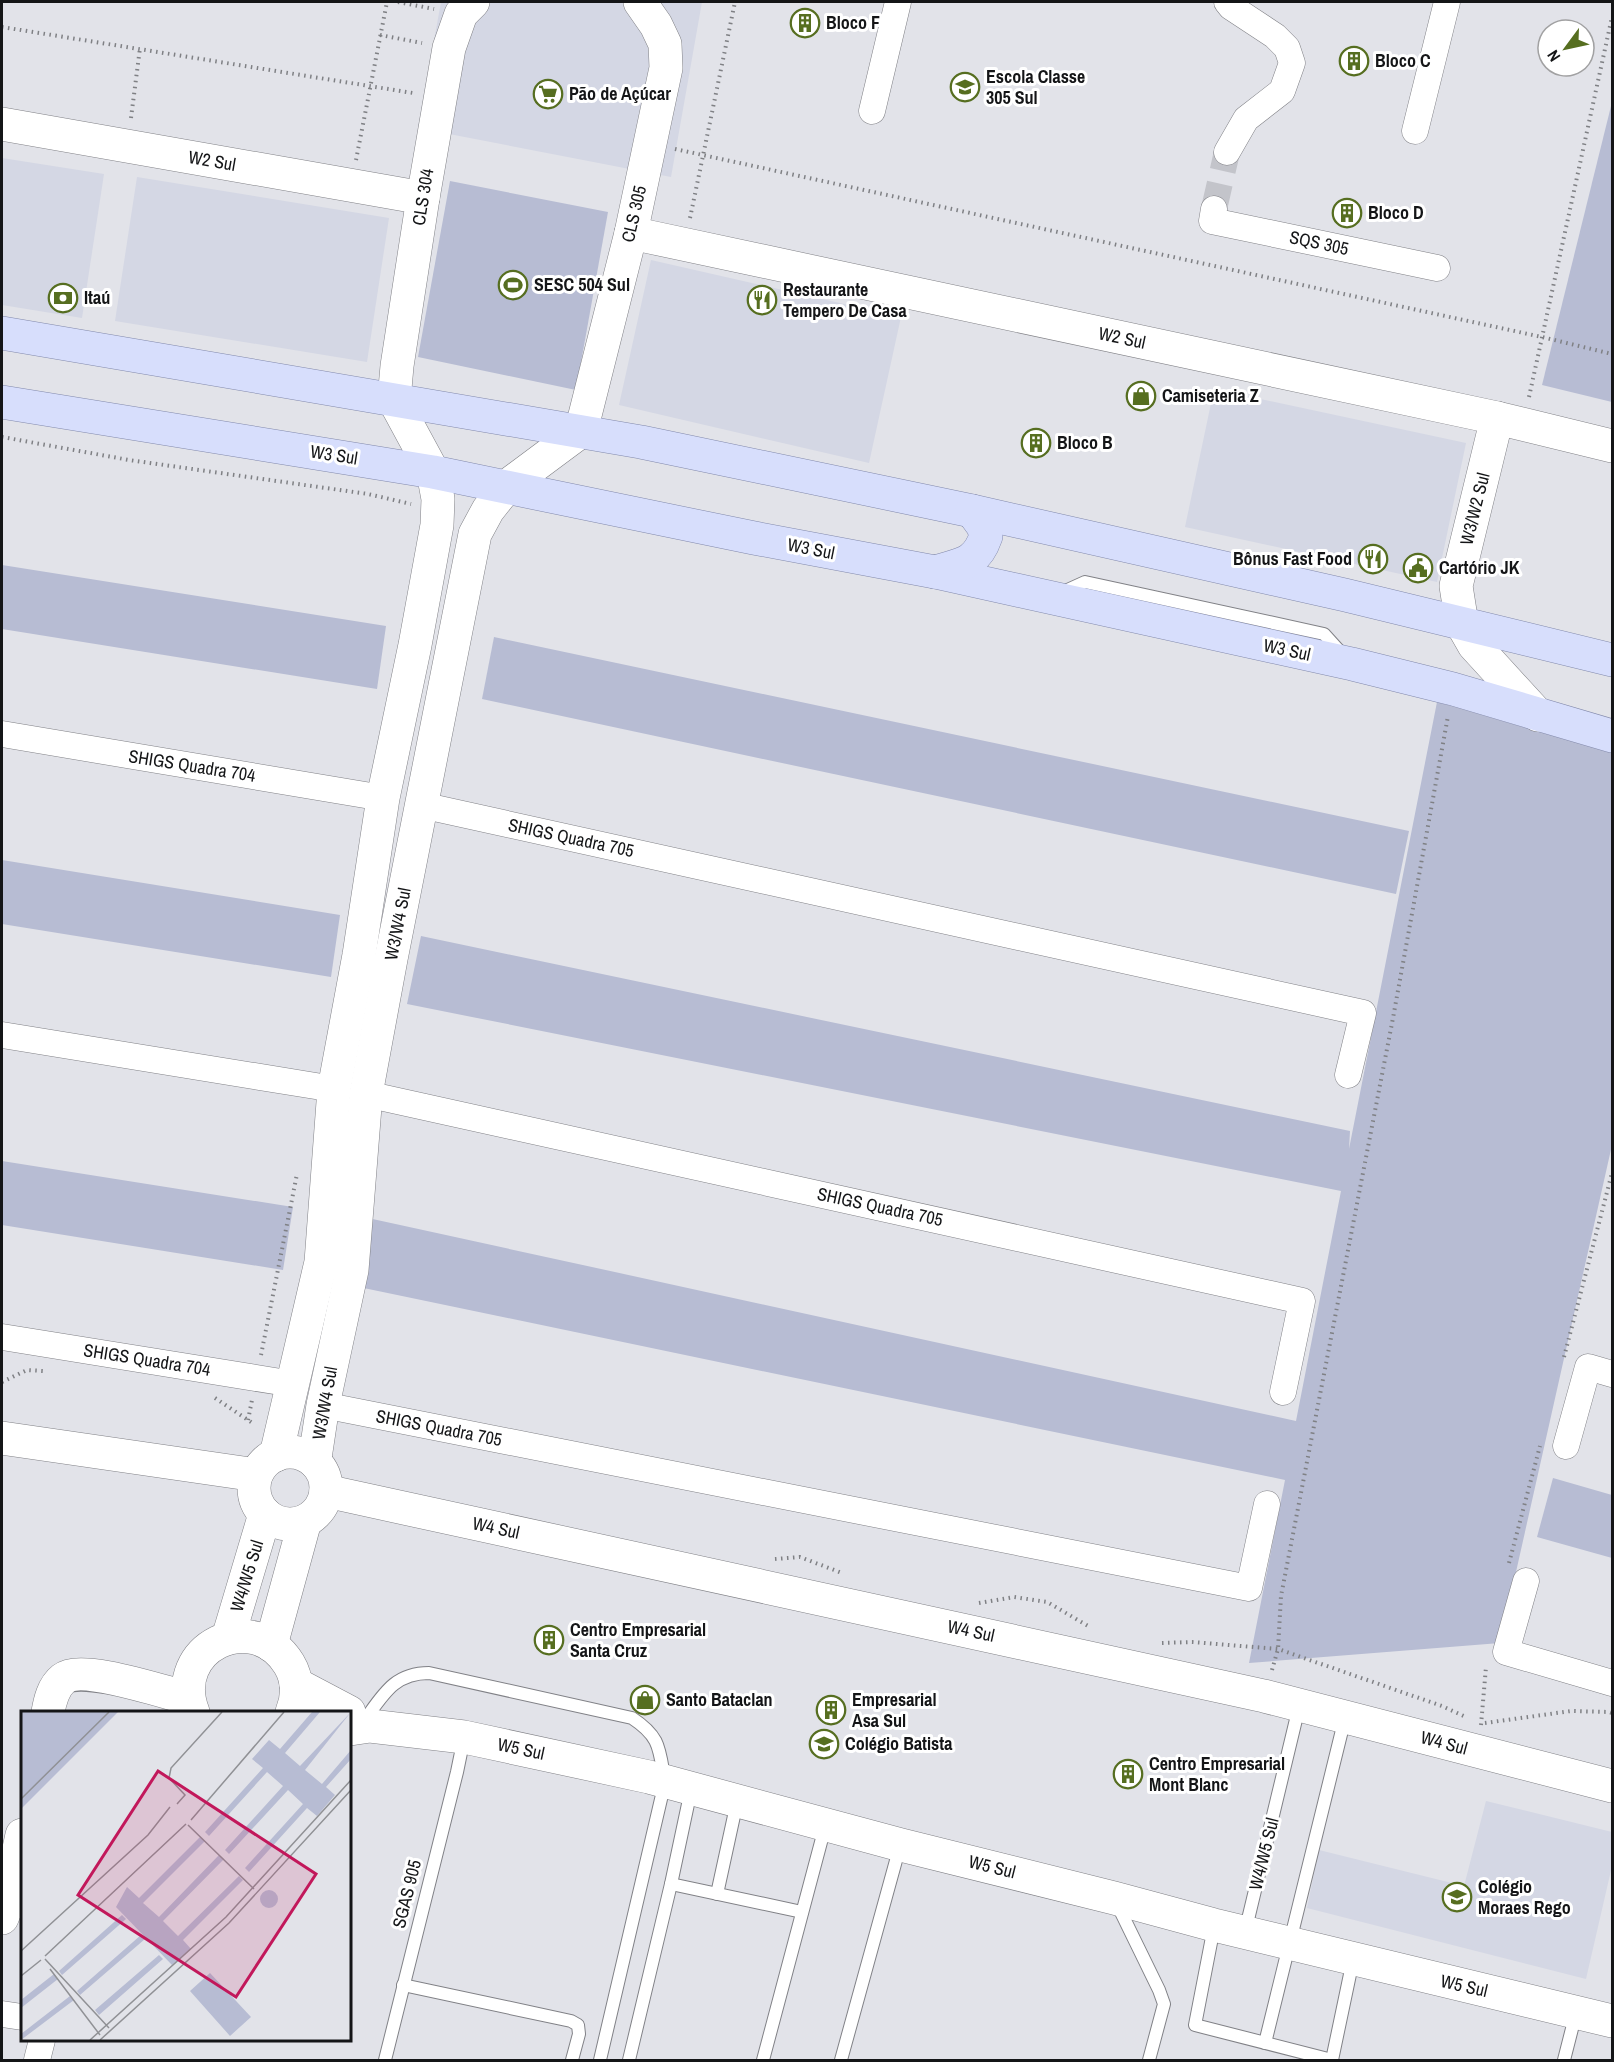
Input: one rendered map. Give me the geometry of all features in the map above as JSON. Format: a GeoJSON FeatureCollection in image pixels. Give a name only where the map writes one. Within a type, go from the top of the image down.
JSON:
{"type":"FeatureCollection","features":[{"type":"Feature","properties":{"kind":"main road","name":"CLS 305"},"geometry":{"type":"LineString","coordinates":[[580,431],[631,233],[666,68],[665,44],[656,25],[640,2]]}},
{"type":"Feature","properties":{"kind":"main road","name":"CLS 304"},"geometry":{"type":"LineString","coordinates":[[394,400],[397,366],[423,198],[449,48],[467,8]]}},
{"type":"Feature","properties":{"kind":"main road","name":"W2 Sul"},"geometry":{"type":"LineString","coordinates":[[2,124],[423,198]]}},
{"type":"Feature","properties":{"kind":"main road","name":"W2 Sul"},"geometry":{"type":"LineString","coordinates":[[631,233],[1510,421],[1612,446]]}},
{"type":"Feature","properties":{"kind":"main road"},"geometry":{"type":"LineString","coordinates":[[2,333],[580,431],[972,511],[1345,595],[1612,660]]}},
{"type":"Feature","properties":{"kind":"main road","name":"W3/W4 Sul"},"geometry":{"type":"LineString","coordinates":[[321,1477],[315,1458],[323,1405],[352,1270],[375,957],[383,798],[437,525],[438,499],[433,472],[394,400]]}},
{"type":"Feature","properties":{"kind":"main road","name":"W3 Sul"},"geometry":{"type":"LineString","coordinates":[[2,402],[433,472],[754,538],[935,572],[1352,664],[1453,689],[1612,736]]}},
{"type":"Feature","properties":{"kind":"main road","name":"W3/W2 Sul"},"geometry":{"type":"LineString","coordinates":[[1510,421],[1456,586],[1462,624],[1484,658],[1538,715]]}},
{"type":"Feature","properties":{"kind":"main road","name":"W3/W4 Sul"},"geometry":{"type":"LineString","coordinates":[[271,1457],[293,1384],[321,1262],[334,1089],[421,805],[475,534],[488,510],[507,486],[580,431]]}},
{"type":"Feature","properties":{"kind":"main road"},"geometry":{"type":"LineString","coordinates":[[935,572],[966,562],[977,555],[986,536],[983,526],[972,511]]}},
{"type":"Feature","properties":{"kind":"main road"},"geometry":{"type":"LineString","coordinates":[[415,645],[450,654]]}},
{"type":"Feature","properties":{"kind":"main road"},"geometry":{"type":"LineString","coordinates":[[321,1262],[352,1270]]}},
{"type":"Feature","properties":{"kind":"main road"},"geometry":{"type":"LineString","coordinates":[[2,1438],[271,1457],[287,1452],[298,1453],[308,1456],[321,1477],[324,1500],[320,1509],[305,1521],[295,1524],[274,1520],[266,1514],[255,1496],[271,1457]]}},
{"type":"Feature","properties":{"kind":"main road","name":"W4 Sul"},"geometry":{"type":"LineString","coordinates":[[321,1477],[1345,1717],[1612,1786]]}},
{"type":"Feature","properties":{"kind":"main road","name":"W4/W5 Sul"},"geometry":{"type":"LineString","coordinates":[[228,1638],[266,1514]]}},
{"type":"Feature","properties":{"kind":"main road"},"geometry":{"type":"LineString","coordinates":[[271,1645],[305,1521]]}},
{"type":"Feature","properties":{"kind":"main road"},"geometry":{"type":"LineString","coordinates":[[48,1711],[52,1695],[62,1680],[73,1674],[92,1674],[190,1706],[188,1682],[192,1667],[201,1654],[214,1644],[228,1638],[243,1636],[271,1645],[283,1655],[292,1669],[294,1698]]}},
{"type":"Feature","properties":{"kind":"main road","name":"W5 Sul"},"geometry":{"type":"LineString","coordinates":[[294,1698],[331,1711]]}},
{"type":"Feature","properties":{"kind":"main road","name":"W5 Sul"},"geometry":{"type":"LineString","coordinates":[[356,1720],[464,1737],[678,1785],[1229,1929],[1612,2021]]}},
{"type":"Feature","properties":{"kind":"main road"},"geometry":{"type":"LineString","coordinates":[[2,1918],[21,1853]]}},
{"type":"Feature","properties":{"kind":"street"},"geometry":{"type":"LineString","coordinates":[[872,111],[898,2]]}},
{"type":"Feature","properties":{"kind":"street"},"geometry":{"type":"LineString","coordinates":[[1227,2],[1275,36],[1287,48],[1292,63],[1282,92],[1246,119],[1227,152]]}},
{"type":"Feature","properties":{"kind":"street"},"geometry":{"type":"LineString","coordinates":[[1415,131],[1447,2]]}},
{"type":"Feature","properties":{"kind":"street","name":"SQS 305"},"geometry":{"type":"LineString","coordinates":[[1214,209],[1212,221],[1437,268]]}},
{"type":"Feature","properties":{"kind":"street","name":"SHIGS Quadra 704"},"geometry":{"type":"LineString","coordinates":[[2,734],[383,798]]}},
{"type":"Feature","properties":{"kind":"street","name":"SHIGS Quadra 705"},"geometry":{"type":"LineString","coordinates":[[421,805],[1363,1013],[1348,1075]]}},
{"type":"Feature","properties":{"kind":"street"},"geometry":{"type":"LineString","coordinates":[[2,1035],[334,1089]]}},
{"type":"Feature","properties":{"kind":"street","name":"SHIGS Quadra 705"},"geometry":{"type":"LineString","coordinates":[[366,1094],[1302,1301],[1283,1392]]}},
{"type":"Feature","properties":{"kind":"street","name":"SHIGS Quadra 704"},"geometry":{"type":"LineString","coordinates":[[2,1337],[293,1384]]}},
{"type":"Feature","properties":{"kind":"street"},"geometry":{"type":"LineString","coordinates":[[1566,1446],[1588,1367],[1612,1374]]}},
{"type":"Feature","properties":{"kind":"street","name":"SHIGS Quadra 705"},"geometry":{"type":"LineString","coordinates":[[323,1405],[1249,1588],[1267,1504]]}},
{"type":"Feature","properties":{"kind":"street"},"geometry":{"type":"LineString","coordinates":[[1526,1581],[1506,1652],[1612,1683]]}},
{"type":"Feature","properties":{"kind":"street"},"geometry":{"type":"LineString","coordinates":[[2,2014],[21,2017]]}},
{"type":"Feature","properties":{"kind":"street"},"geometry":{"type":"LineString","coordinates":[[37,2061],[42,2041]]}},
{"type":"Feature","properties":{"kind":"lane"},"geometry":{"type":"LineString","coordinates":[[356,1720],[397,1681],[413,1673],[429,1673],[632,1718],[648,1728],[678,1785],[671,1884],[629,2061]]}},
{"type":"Feature","properties":{"kind":"lane","name":"W4/W5 Sul"},"geometry":{"type":"LineString","coordinates":[[1265,2043],[1195,2025],[1229,1929],[1299,1706]]}},
{"type":"Feature","properties":{"kind":"lane"},"geometry":{"type":"LineString","coordinates":[[1345,1717],[1265,2043],[1332,2060],[1353,1960]]}},
{"type":"Feature","properties":{"kind":"lane","name":"SGAS 905"},"geometry":{"type":"LineString","coordinates":[[385,2061],[464,1737]]}},
{"type":"Feature","properties":{"kind":"lane"},"geometry":{"type":"LineString","coordinates":[[600,2061],[678,1785]]}},
{"type":"Feature","properties":{"kind":"lane"},"geometry":{"type":"LineString","coordinates":[[717,1894],[737,1800]]}},
{"type":"Feature","properties":{"kind":"lane"},"geometry":{"type":"LineString","coordinates":[[763,2061],[826,1824]]}},
{"type":"Feature","properties":{"kind":"lane"},"geometry":{"type":"LineString","coordinates":[[841,2061],[901,1845]]}},
{"type":"Feature","properties":{"kind":"lane"},"geometry":{"type":"LineString","coordinates":[[671,1884],[802,1912]]}},
{"type":"Feature","properties":{"kind":"lane"},"geometry":{"type":"LineString","coordinates":[[1114,1898],[1164,2004],[1149,2061]]}},
{"type":"Feature","properties":{"kind":"lane"},"geometry":{"type":"LineString","coordinates":[[403,1985],[571,2021],[579,2025],[572,2061]]}},
{"type":"Feature","properties":{"kind":"lane"},"geometry":{"type":"LineString","coordinates":[[1564,2061],[1576,2012]]}},
{"type":"Feature","properties":{"kind":"path"},"geometry":{"type":"LineString","coordinates":[[351,185],[387,2]]}},
{"type":"Feature","properties":{"kind":"path"},"geometry":{"type":"LineString","coordinates":[[398,2],[467,8]]}},
{"type":"Feature","properties":{"kind":"path"},"geometry":{"type":"LineString","coordinates":[[685,243],[735,2]]}},
{"type":"Feature","properties":{"kind":"path"},"geometry":{"type":"LineString","coordinates":[[1510,421],[1542,336],[1612,17]]}},
{"type":"Feature","properties":{"kind":"path"},"geometry":{"type":"LineString","coordinates":[[2,27],[440,98]]}},
{"type":"Feature","properties":{"kind":"path"},"geometry":{"type":"LineString","coordinates":[[380,35],[449,48]]}},
{"type":"Feature","properties":{"kind":"path"},"geometry":{"type":"LineString","coordinates":[[127,146],[140,48]]}},
{"type":"Feature","properties":{"kind":"path"},"geometry":{"type":"LineString","coordinates":[[650,144],[1542,336],[1612,354]]}},
{"type":"Feature","properties":{"kind":"path"},"geometry":{"type":"LineString","coordinates":[[1278,1649],[1281,1596],[1393,1018],[1453,689]]}},
{"type":"Feature","properties":{"kind":"path"},"geometry":{"type":"LineString","coordinates":[[2,1382],[27,1370],[51,1371]]}},
{"type":"Feature","properties":{"kind":"path"},"geometry":{"type":"LineString","coordinates":[[211,1395],[271,1457]]}},
{"type":"Feature","properties":{"kind":"path"},"geometry":{"type":"LineString","coordinates":[[766,1559],[800,1557],[852,1576]]}},
{"type":"Feature","properties":{"kind":"path"},"geometry":{"type":"LineString","coordinates":[[974,1604],[1014,1597],[1047,1602],[1093,1628]]}},
{"type":"Feature","properties":{"kind":"path"},"geometry":{"type":"LineString","coordinates":[[1156,1643],[1192,1642],[1278,1649],[1442,1706],[1482,1723],[1571,1711],[1612,1713]]}},
{"type":"Feature","properties":{"kind":"shaded area"},"geometry":{"type":"Polygon","coordinates":[[[441,2],[702,2],[671,177],[418,128],[441,2]]]}},
{"type":"Feature","properties":{"kind":"shaded area"},"geometry":{"type":"Polygon","coordinates":[[[1612,102],[1612,402],[1542,385],[1612,102]]]}},
{"type":"Feature","properties":{"kind":"shaded area"},"geometry":{"type":"Polygon","coordinates":[[[2,158],[104,174],[82,318],[2,305],[2,158]]]}},
{"type":"Feature","properties":{"kind":"shaded area"},"geometry":{"type":"Polygon","coordinates":[[[137,177],[389,218],[367,362],[115,321],[137,177]]]}},
{"type":"Feature","properties":{"kind":"shaded area","name":"SESC 504 Sul"},"geometry":{"type":"Polygon","coordinates":[[[450,181],[608,212],[576,390],[418,357],[450,181]]]}},
{"type":"Feature","properties":{"kind":"shaded area"},"geometry":{"type":"Polygon","coordinates":[[[651,260],[901,317],[869,463],[619,405],[651,260]]]}},
{"type":"Feature","properties":{"kind":"shaded area"},"geometry":{"type":"Polygon","coordinates":[[[1214,389],[1466,443],[1437,582],[1185,527],[1214,389]]]}},
{"type":"Feature","properties":{"kind":"shaded area"},"geometry":{"type":"Polygon","coordinates":[[[2,565],[386,626],[377,689],[2,629],[2,565]]]}},
{"type":"Feature","properties":{"kind":"shaded area"},"geometry":{"type":"Polygon","coordinates":[[[494,637],[1409,831],[1396,894],[482,699],[494,637]]]}},
{"type":"Feature","properties":{"kind":"shaded area"},"geometry":{"type":"Polygon","coordinates":[[[1437,702],[1612,753],[1612,1145],[1500,1643],[1249,1663],[1285,1480],[354,1286],[368,1218],[1296,1421],[1341,1191],[407,1004],[421,936],[1350,1131],[1349,1149],[1437,702]]]}},
{"type":"Feature","properties":{"kind":"shaded area"},"geometry":{"type":"Polygon","coordinates":[[[2,860],[340,915],[331,977],[2,924],[2,860]]]}},
{"type":"Feature","properties":{"kind":"shaded area"},"geometry":{"type":"Polygon","coordinates":[[[2,1161],[293,1207],[283,1270],[2,1225],[2,1161]]]}},
{"type":"Feature","properties":{"kind":"shaded area"},"geometry":{"type":"Polygon","coordinates":[[[1553,1478],[1612,1495],[1612,1558],[1537,1537],[1553,1478]]]}},
{"type":"Feature","properties":{"kind":"shaded area","name":"Colégio Moraes Rego"},"geometry":{"type":"Polygon","coordinates":[[[1486,1801],[1612,1832],[1612,1866],[1586,1979],[1307,1908],[1319,1850],[1464,1886],[1486,1801]]]}},
{"type":"Feature","properties":{"kind":"tunnel"},"geometry":{"type":"LineString","coordinates":[[1214,209],[1227,152]]}},
{"type":"Feature","properties":{"kind":"place","name":"Bloco F"},"geometry":{"type":"Point","coordinates":[805,23]}},
{"type":"Feature","properties":{"kind":"place","name":"Bloco C"},"geometry":{"type":"Point","coordinates":[1354,61]}},
{"type":"Feature","properties":{"kind":"place","name":"Escola Classe 305 Sul"},"geometry":{"type":"Point","coordinates":[965,87]}},
{"type":"Feature","properties":{"kind":"place","name":"Pão de Açúcar"},"geometry":{"type":"Point","coordinates":[548,94]}},
{"type":"Feature","properties":{"kind":"place","name":"Bloco D"},"geometry":{"type":"Point","coordinates":[1347,213]}},
{"type":"Feature","properties":{"kind":"place","name":"SESC 504 Sul"},"geometry":{"type":"Point","coordinates":[513,285]}},
{"type":"Feature","properties":{"kind":"place","name":"Itaú"},"geometry":{"type":"Point","coordinates":[63,298]}},
{"type":"Feature","properties":{"kind":"place","name":"Restaurante Tempero De Casa"},"geometry":{"type":"Point","coordinates":[762,300]}},
{"type":"Feature","properties":{"kind":"place","name":"Camiseteria Z"},"geometry":{"type":"Point","coordinates":[1141,396]}},
{"type":"Feature","properties":{"kind":"place","name":"Bloco B"},"geometry":{"type":"Point","coordinates":[1036,443]}},
{"type":"Feature","properties":{"kind":"place","name":"Bônus Fast Food"},"geometry":{"type":"Point","coordinates":[1373,559]}},
{"type":"Feature","properties":{"kind":"place","name":"Cartório JK"},"geometry":{"type":"Point","coordinates":[1418,568]}},
{"type":"Feature","properties":{"kind":"place","name":"Centro Empresarial Santa Cruz"},"geometry":{"type":"Point","coordinates":[549,1640]}},
{"type":"Feature","properties":{"kind":"place","name":"Santo Bataclan"},"geometry":{"type":"Point","coordinates":[645,1700]}},
{"type":"Feature","properties":{"kind":"place","name":"Empresarial Asa Sul"},"geometry":{"type":"Point","coordinates":[831,1710]}},
{"type":"Feature","properties":{"kind":"place","name":"Colégio Batista"},"geometry":{"type":"Point","coordinates":[824,1744]}},
{"type":"Feature","properties":{"kind":"place","name":"Centro Empresarial Mont Blanc"},"geometry":{"type":"Point","coordinates":[1128,1774]}},
{"type":"Feature","properties":{"kind":"place","name":"Colégio Moraes Rego"},"geometry":{"type":"Point","coordinates":[1457,1897]}}]}
